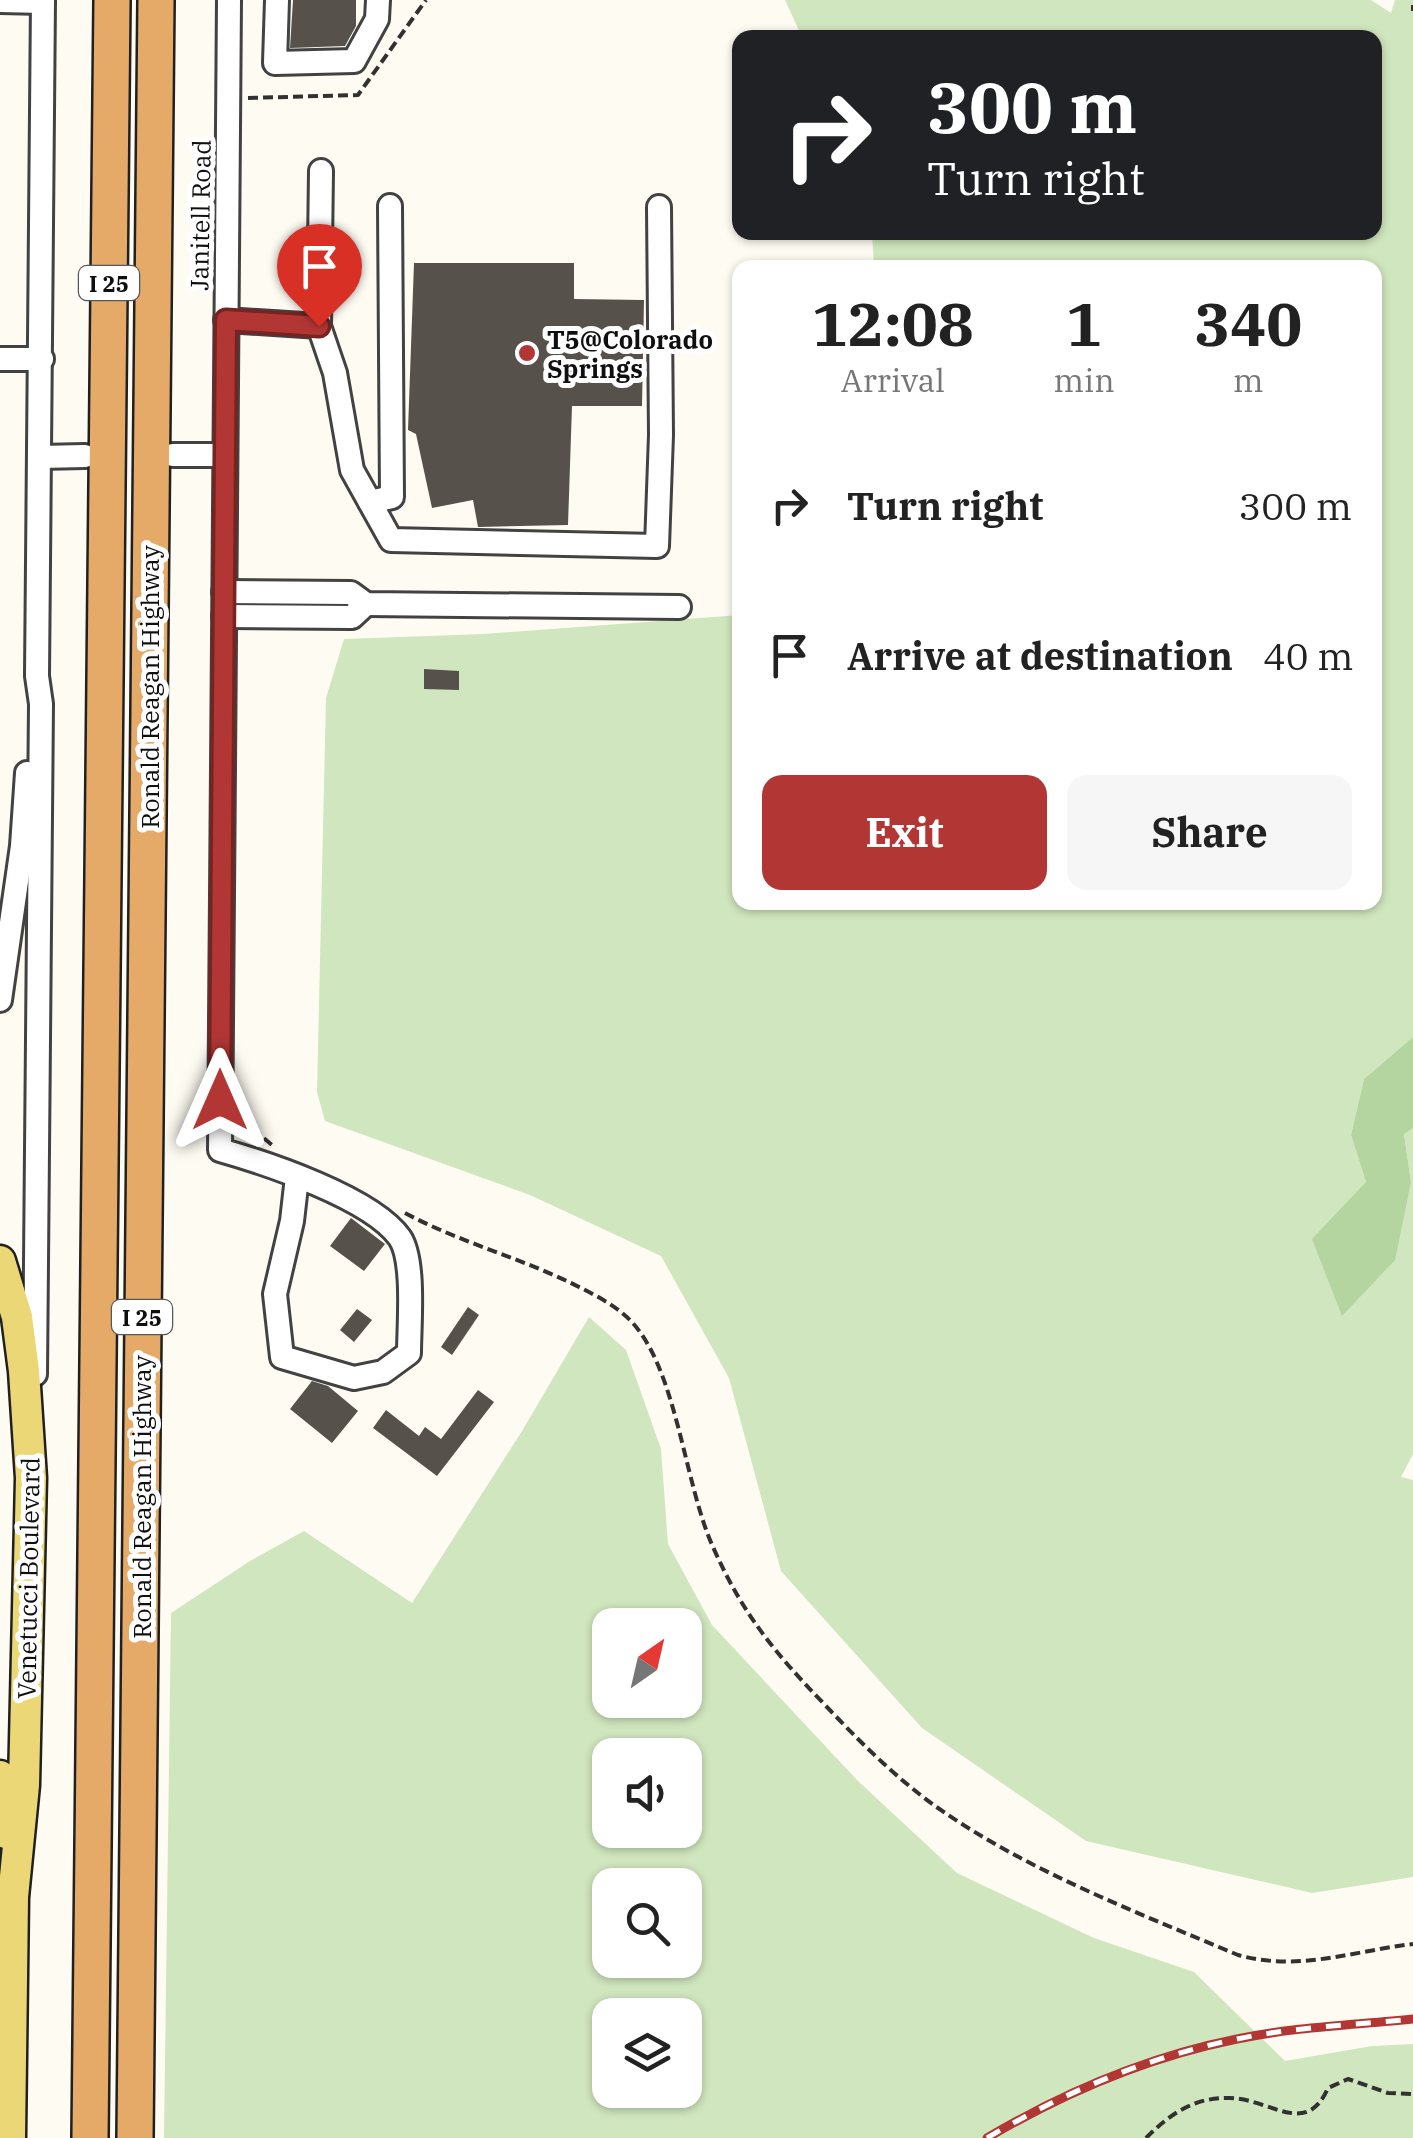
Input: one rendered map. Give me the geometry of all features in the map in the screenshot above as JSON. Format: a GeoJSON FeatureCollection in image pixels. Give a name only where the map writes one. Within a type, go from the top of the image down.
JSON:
{"type":"FeatureCollection","features":[{"type":"Feature","properties":{"kind":"highway","name":"Ronald Reagan Highway"},"geometry":{"type":"LineString","coordinates":[[90,2138],[112,0]]}},
{"type":"Feature","properties":{"kind":"highway","name":"Ronald Reagan Highway"},"geometry":{"type":"LineString","coordinates":[[135,2138],[156,0]]}},
{"type":"Feature","properties":{"kind":"main road","name":"Venetucci Boulevard"},"geometry":{"type":"LineString","coordinates":[[0,1261],[20,1335],[31,1478],[24,1784],[13,1897],[10,2138]]}},
{"type":"Feature","properties":{"kind":"main road","name":"Venetucci Boulevard"},"geometry":{"type":"LineString","coordinates":[[0,1776],[13,1897]]}},
{"type":"Feature","properties":{"kind":"street","name":"Janitell Road"},"geometry":{"type":"LineString","coordinates":[[229,0],[220,1150],[270,1164],[297,1177]]}},
{"type":"Feature","properties":{"kind":"street"},"geometry":{"type":"LineString","coordinates":[[277,0],[275,63],[354,60],[377,19],[378,0]]}},
{"type":"Feature","properties":{"kind":"street"},"geometry":{"type":"LineString","coordinates":[[0,1],[43,1],[37,676],[31,706],[22,846],[0,1000]]}},
{"type":"Feature","properties":{"kind":"street"},"geometry":{"type":"LineString","coordinates":[[321,171],[319,326],[335,374],[352,470],[391,540],[657,546],[661,436],[659,207]]}},
{"type":"Feature","properties":{"kind":"street"},"geometry":{"type":"LineString","coordinates":[[370,502],[392,497],[390,206]]}},
{"type":"Feature","properties":{"kind":"street"},"geometry":{"type":"LineString","coordinates":[[226,320],[319,326]]}},
{"type":"Feature","properties":{"kind":"street"},"geometry":{"type":"LineString","coordinates":[[0,359],[42,359]]}},
{"type":"Feature","properties":{"kind":"street"},"geometry":{"type":"LineString","coordinates":[[173,455],[225,455]]}},
{"type":"Feature","properties":{"kind":"street"},"geometry":{"type":"LineString","coordinates":[[40,456],[85,456]]}},
{"type":"Feature","properties":{"kind":"street"},"geometry":{"type":"LineString","coordinates":[[224,592],[351,594],[366,604],[679,607]]}},
{"type":"Feature","properties":{"kind":"street"},"geometry":{"type":"LineString","coordinates":[[224,616],[352,617],[366,604]]}},
{"type":"Feature","properties":{"kind":"street"},"geometry":{"type":"LineString","coordinates":[[31,1478],[40,1019],[42,704],[37,676]]}},
{"type":"Feature","properties":{"kind":"street"},"geometry":{"type":"LineString","coordinates":[[297,1177],[372,1214],[400,1238],[408,1262],[409,1354],[382,1372],[354,1378],[282,1358],[275,1294],[292,1220],[297,1177]]}},
{"type":"Feature","properties":{"kind":"path"},"geometry":{"type":"LineString","coordinates":[[220,1100],[280,1150]]}},
{"type":"Feature","properties":{"kind":"path"},"geometry":{"type":"LineString","coordinates":[[392,1206],[438,1230],[548,1272],[606,1302],[633,1323],[650,1347],[662,1376],[708,1537],[755,1628],[848,1730],[938,1808],[1041,1867],[1248,1958],[1300,1963],[1413,1944]]}},
{"type":"Feature","properties":{"kind":"path"},"geometry":{"type":"LineString","coordinates":[[1146,2138],[1172,2114],[1188,2104],[1208,2099],[1247,2100],[1287,2120],[1301,2120],[1318,2108],[1328,2088],[1348,2079],[1388,2093],[1413,2094]]}},
{"type":"Feature","properties":{"kind":"green space"},"geometry":{"type":"Polygon","coordinates":[[[785,0],[1371,0],[1391,13],[1395,0],[1413,0],[1413,1037],[1364,1079],[1351,1135],[1366,1182],[1411,1182],[1404,1133],[1413,1128],[1413,1454],[1401,1477],[1413,1480],[1413,1877],[1312,1893],[1086,1841],[922,1728],[781,1571],[729,1378],[661,1256],[530,1195],[325,1121],[317,1092],[326,698],[344,639],[483,634],[732,616],[732,910],[1382,910],[1382,260],[874,260],[872,240],[1382,240],[1382,30],[799,30],[785,0]]]}},
{"type":"Feature","properties":{"kind":"green space"},"geometry":{"type":"Polygon","coordinates":[[[1413,1037],[1413,1128],[1404,1134],[1411,1182],[1395,1260],[1342,1316],[1312,1239],[1366,1182],[1351,1135],[1364,1079],[1413,1037]]]}},
{"type":"Feature","properties":{"kind":"green space"},"geometry":{"type":"Polygon","coordinates":[[[589,1317],[626,1350],[661,1449],[668,1544],[712,1625],[858,1781],[957,1873],[1094,1938],[1194,1972],[1285,2061],[1372,2046],[1413,2044],[1413,2138],[164,2138],[171,1613],[304,1531],[412,1603],[522,1431],[589,1317]]]}},
{"type":"Feature","properties":{"kind":"building"},"geometry":{"type":"Polygon","coordinates":[[[293,0],[356,0],[356,26],[345,46],[290,48],[293,0]]]}},
{"type":"Feature","properties":{"kind":"building","name":"T5@Colorado Springs"},"geometry":{"type":"Polygon","coordinates":[[[414,263],[574,263],[574,299],[644,300],[642,406],[572,406],[568,525],[478,527],[473,500],[432,508],[416,434],[408,430],[414,263]]]}},
{"type":"Feature","properties":{"kind":"building"},"geometry":{"type":"Polygon","coordinates":[[[424,669],[459,671],[459,690],[424,689],[424,669]]]}},
{"type":"Feature","properties":{"kind":"building"},"geometry":{"type":"Polygon","coordinates":[[[351,1218],[385,1244],[364,1271],[330,1246],[351,1218]]]}},
{"type":"Feature","properties":{"kind":"building"},"geometry":{"type":"Polygon","coordinates":[[[468,1307],[479,1315],[452,1355],[441,1347],[468,1307]]]}},
{"type":"Feature","properties":{"kind":"building"},"geometry":{"type":"Polygon","coordinates":[[[357,1309],[372,1320],[354,1342],[340,1330],[357,1309]]]}},
{"type":"Feature","properties":{"kind":"building"},"geometry":{"type":"Polygon","coordinates":[[[312,1381],[328,1386],[358,1411],[332,1443],[290,1409],[312,1381]]]}},
{"type":"Feature","properties":{"kind":"building"},"geometry":{"type":"Polygon","coordinates":[[[478,1390],[494,1402],[437,1476],[373,1428],[386,1410],[419,1436],[425,1427],[441,1439],[478,1390]]]}},
{"type":"Feature","properties":{"kind":"railway"},"geometry":{"type":"LineString","coordinates":[[987,2138],[1077,2091],[1171,2056],[1259,2035],[1413,2019]]}},
{"type":"Feature","properties":{"kind":"place","name":"T5@Colorado Springs"},"geometry":{"type":"Point","coordinates":[527,353]}},
{"type":"Feature","properties":{"kind":"route"},"geometry":{"type":"LineString","coordinates":[[220,1100],[226,320],[319,326]]}}]}
